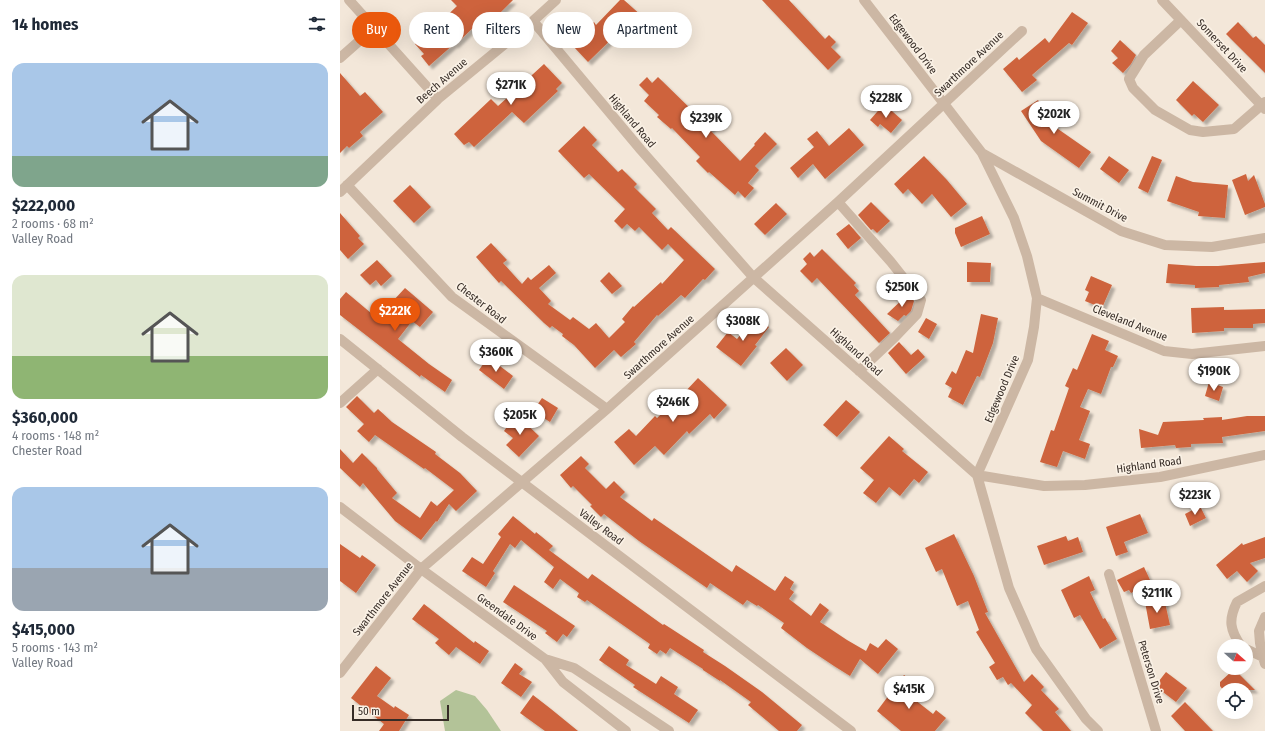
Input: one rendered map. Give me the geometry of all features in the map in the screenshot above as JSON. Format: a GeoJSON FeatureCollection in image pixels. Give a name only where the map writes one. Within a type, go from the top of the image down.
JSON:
{"type":"FeatureCollection","features":[{"type":"Feature","properties":{"kind":"street"},"geometry":{"type":"LineString","coordinates":[[349,0],[360,12]]}},
{"type":"Feature","properties":{"kind":"street","name":"Beech Avenue"},"geometry":{"type":"LineString","coordinates":[[534,20],[556,0]]}},
{"type":"Feature","properties":{"kind":"street","name":"Edgewood Drive"},"geometry":{"type":"LineString","coordinates":[[864,0],[982,154],[1014,218],[1027,256],[1037,298],[1034,328],[1028,360],[977,475]]}},
{"type":"Feature","properties":{"kind":"street","name":"Somerset Drive"},"geometry":{"type":"LineString","coordinates":[[1162,0],[1264,105]]}},
{"type":"Feature","properties":{"kind":"street"},"geometry":{"type":"LineString","coordinates":[[1181,20],[1144,55],[1129,79],[1133,88],[1155,110],[1190,130],[1203,132],[1234,129],[1264,105]]}},
{"type":"Feature","properties":{"kind":"street","name":"Highland Road"},"geometry":{"type":"LineString","coordinates":[[534,22],[641,150],[754,277],[977,475],[1044,486],[1085,485],[1160,477],[1265,455]]}},
{"type":"Feature","properties":{"kind":"street","name":"Swarthmore Avenue"},"geometry":{"type":"LineString","coordinates":[[340,674],[421,569],[607,410],[838,202],[1022,31]]}},
{"type":"Feature","properties":{"kind":"street"},"geometry":{"type":"LineString","coordinates":[[340,58],[352,47]]}},
{"type":"Feature","properties":{"kind":"street"},"geometry":{"type":"LineString","coordinates":[[392,48],[438,99]]}},
{"type":"Feature","properties":{"kind":"street","name":"Beech Avenue"},"geometry":{"type":"LineString","coordinates":[[344,189],[438,99],[500,48]]}},
{"type":"Feature","properties":{"kind":"street","name":"Summit Drive"},"geometry":{"type":"LineString","coordinates":[[982,154],[1121,231],[1165,245],[1212,247],[1265,238]]}},
{"type":"Feature","properties":{"kind":"street","name":"Chester Road"},"geometry":{"type":"LineString","coordinates":[[344,189],[452,297],[607,410]]}},
{"type":"Feature","properties":{"kind":"street"},"geometry":{"type":"LineString","coordinates":[[838,202],[891,262],[921,300],[917,314],[859,371]]}},
{"type":"Feature","properties":{"kind":"street","name":"Cleveland Avenue"},"geometry":{"type":"LineString","coordinates":[[1037,298],[1164,351],[1192,354],[1265,346]]}},
{"type":"Feature","properties":{"kind":"street","name":"Valley Road"},"geometry":{"type":"LineString","coordinates":[[340,339],[462,437],[851,731]]}},
{"type":"Feature","properties":{"kind":"street"},"geometry":{"type":"LineString","coordinates":[[340,403],[378,369]]}},
{"type":"Feature","properties":{"kind":"street"},"geometry":{"type":"LineString","coordinates":[[977,475],[1009,588],[1036,649],[1086,720],[1098,731]]}},
{"type":"Feature","properties":{"kind":"street","name":"Greendale Drive"},"geometry":{"type":"LineString","coordinates":[[340,508],[545,659],[574,668],[669,731]]}},
{"type":"Feature","properties":{"kind":"street","name":"Peterson Drive"},"geometry":{"type":"LineString","coordinates":[[1109,574],[1156,731]]}},
{"type":"Feature","properties":{"kind":"street"},"geometry":{"type":"LineString","coordinates":[[1237,639],[1231,630],[1237,602],[1265,586]]}},
{"type":"Feature","properties":{"kind":"street"},"geometry":{"type":"LineString","coordinates":[[1264,661],[1258,631],[1265,617]]}},
{"type":"Feature","properties":{"kind":"street"},"geometry":{"type":"LineString","coordinates":[[1253,654],[1264,661]]}},
{"type":"Feature","properties":{"kind":"street"},"geometry":{"type":"LineString","coordinates":[[545,659],[563,682],[626,731]]}},
{"type":"Feature","properties":{"kind":"green space"},"geometry":{"type":"Polygon","coordinates":[[[456,690],[475,696],[487,710],[501,731],[445,731],[440,701],[456,690]]]}},
{"type":"Feature","properties":{"kind":"building"},"geometry":{"type":"Polygon","coordinates":[[[451,0],[513,0],[501,12],[472,12],[472,29],[464,36],[464,12],[451,12],[457,6],[451,0]]]}},
{"type":"Feature","properties":{"kind":"building"},"geometry":{"type":"Polygon","coordinates":[[[620,0],[624,0],[637,12],[608,12],[620,0]]]}},
{"type":"Feature","properties":{"kind":"building"},"geometry":{"type":"Polygon","coordinates":[[[762,0],[789,0],[825,39],[829,35],[836,42],[831,47],[841,57],[828,70],[762,0]]]}},
{"type":"Feature","properties":{"kind":"building"},"geometry":{"type":"Polygon","coordinates":[[[1072,12],[1088,23],[1072,45],[1069,43],[1032,75],[1037,80],[1022,92],[1003,69],[1017,57],[1019,60],[1045,38],[1049,43],[1072,12]]]}},
{"type":"Feature","properties":{"kind":"building"},"geometry":{"type":"Polygon","coordinates":[[[603,18],[603,47],[588,62],[575,48],[595,48],[595,24],[596,25],[603,18]]]}},
{"type":"Feature","properties":{"kind":"building"},"geometry":{"type":"Polygon","coordinates":[[[1238,22],[1253,38],[1256,36],[1265,45],[1265,73],[1226,34],[1238,22]]]}},
{"type":"Feature","properties":{"kind":"building"},"geometry":{"type":"Polygon","coordinates":[[[1120,40],[1136,55],[1131,64],[1123,73],[1112,63],[1118,58],[1111,51],[1120,40]]]}},
{"type":"Feature","properties":{"kind":"building"},"geometry":{"type":"Polygon","coordinates":[[[419,48],[449,48],[429,66],[421,56],[424,54],[419,48]]]}},
{"type":"Feature","properties":{"kind":"building"},"geometry":{"type":"Polygon","coordinates":[[[544,64],[562,83],[556,89],[558,91],[524,123],[512,112],[474,147],[469,142],[464,145],[454,134],[491,99],[498,106],[544,64]]]}},
{"type":"Feature","properties":{"kind":"building"},"geometry":{"type":"Polygon","coordinates":[[[340,73],[360,96],[365,92],[383,112],[360,132],[363,136],[349,148],[347,146],[340,153],[340,73]]]}},
{"type":"Feature","properties":{"kind":"building"},"geometry":{"type":"Polygon","coordinates":[[[647,77],[652,83],[658,77],[698,116],[701,114],[713,127],[710,130],[740,161],[765,132],[777,144],[755,166],[759,170],[748,183],[754,188],[745,198],[738,191],[735,195],[709,172],[708,173],[696,161],[700,157],[672,128],[671,129],[657,117],[659,115],[644,101],[649,95],[639,85],[647,77]]]}},
{"type":"Feature","properties":{"kind":"building"},"geometry":{"type":"Polygon","coordinates":[[[1193,81],[1219,105],[1203,122],[1194,114],[1192,116],[1176,100],[1193,81]]]}},
{"type":"Feature","properties":{"kind":"building"},"geometry":{"type":"Polygon","coordinates":[[[1038,100],[1058,129],[1091,152],[1079,168],[1041,141],[1021,111],[1038,100]]]}},
{"type":"Feature","properties":{"kind":"building"},"geometry":{"type":"Polygon","coordinates":[[[884,104],[902,120],[891,133],[880,124],[878,127],[870,120],[884,104]]]}},
{"type":"Feature","properties":{"kind":"building"},"geometry":{"type":"Polygon","coordinates":[[[584,126],[597,140],[592,145],[618,172],[622,169],[637,184],[634,187],[656,209],[652,213],[668,230],[671,227],[715,269],[685,298],[681,295],[658,316],[657,315],[634,342],[636,344],[621,357],[614,350],[595,368],[574,345],[562,336],[563,334],[552,326],[550,328],[501,281],[499,283],[476,257],[491,243],[507,260],[503,263],[522,284],[528,277],[531,280],[549,265],[556,273],[539,288],[551,301],[548,304],[570,320],[573,317],[589,329],[596,323],[609,338],[625,322],[622,319],[633,306],[634,307],[661,282],[662,284],[684,260],[668,244],[662,250],[639,227],[635,231],[627,224],[622,229],[614,221],[625,209],[589,174],[584,178],[558,151],[584,126]]]}},
{"type":"Feature","properties":{"kind":"building"},"geometry":{"type":"Polygon","coordinates":[[[849,128],[864,145],[825,179],[813,164],[798,178],[790,168],[814,147],[807,139],[817,131],[829,146],[849,128]]]}},
{"type":"Feature","properties":{"kind":"building"},"geometry":{"type":"Polygon","coordinates":[[[924,156],[967,204],[951,217],[932,194],[922,204],[908,189],[903,194],[894,184],[924,156]]]}},
{"type":"Feature","properties":{"kind":"building"},"geometry":{"type":"Polygon","coordinates":[[[1109,156],[1129,170],[1119,183],[1100,169],[1109,156]]]}},
{"type":"Feature","properties":{"kind":"building"},"geometry":{"type":"Polygon","coordinates":[[[1152,156],[1162,160],[1148,193],[1138,188],[1152,156]]]}},
{"type":"Feature","properties":{"kind":"building"},"geometry":{"type":"Polygon","coordinates":[[[1246,174],[1248,181],[1254,175],[1265,207],[1245,215],[1232,180],[1246,174]]]}},
{"type":"Feature","properties":{"kind":"building"},"geometry":{"type":"Polygon","coordinates":[[[1176,176],[1193,182],[1228,185],[1225,218],[1198,216],[1199,212],[1167,201],[1176,176]]]}},
{"type":"Feature","properties":{"kind":"building"},"geometry":{"type":"Polygon","coordinates":[[[410,185],[431,207],[414,223],[393,201],[410,185]]]}},
{"type":"Feature","properties":{"kind":"building"},"geometry":{"type":"Polygon","coordinates":[[[871,202],[890,221],[877,233],[873,229],[871,230],[858,215],[871,202]]]}},
{"type":"Feature","properties":{"kind":"building"},"geometry":{"type":"Polygon","coordinates":[[[776,203],[787,214],[765,235],[754,224],[776,203]]]}},
{"type":"Feature","properties":{"kind":"building"},"geometry":{"type":"Polygon","coordinates":[[[340,213],[360,236],[358,238],[364,244],[348,259],[340,250],[340,213]]]}},
{"type":"Feature","properties":{"kind":"building"},"geometry":{"type":"Polygon","coordinates":[[[982,216],[990,234],[961,247],[955,233],[955,228],[982,216]]]}},
{"type":"Feature","properties":{"kind":"building"},"geometry":{"type":"Polygon","coordinates":[[[849,224],[861,238],[848,249],[836,234],[849,224]]]}},
{"type":"Feature","properties":{"kind":"building"},"geometry":{"type":"Polygon","coordinates":[[[822,249],[856,283],[854,285],[859,291],[855,295],[890,333],[879,343],[817,278],[812,283],[800,271],[807,264],[803,259],[810,252],[814,257],[822,249]]]}},
{"type":"Feature","properties":{"kind":"building"},"geometry":{"type":"Polygon","coordinates":[[[377,260],[392,276],[381,286],[376,280],[370,285],[360,275],[377,260]]]}},
{"type":"Feature","properties":{"kind":"building"},"geometry":{"type":"Polygon","coordinates":[[[967,262],[991,263],[990,282],[967,282],[967,262]]]}},
{"type":"Feature","properties":{"kind":"building"},"geometry":{"type":"Polygon","coordinates":[[[1265,262],[1265,273],[1248,277],[1249,282],[1219,285],[1219,287],[1195,288],[1195,285],[1166,283],[1168,264],[1218,266],[1265,262]]]}},
{"type":"Feature","properties":{"kind":"building"},"geometry":{"type":"Polygon","coordinates":[[[609,272],[622,286],[612,294],[600,281],[609,272]]]}},
{"type":"Feature","properties":{"kind":"building"},"geometry":{"type":"Polygon","coordinates":[[[1091,276],[1112,285],[1102,308],[1085,301],[1089,292],[1085,290],[1091,276]]]}},
{"type":"Feature","properties":{"kind":"building"},"geometry":{"type":"Polygon","coordinates":[[[405,288],[433,312],[420,327],[412,321],[398,339],[452,380],[445,392],[421,375],[420,377],[340,315],[340,299],[346,292],[384,324],[399,308],[392,302],[405,288]]]}},
{"type":"Feature","properties":{"kind":"building"},"geometry":{"type":"Polygon","coordinates":[[[908,294],[914,301],[911,311],[906,316],[904,315],[898,321],[887,314],[908,294]]]}},
{"type":"Feature","properties":{"kind":"building"},"geometry":{"type":"Polygon","coordinates":[[[1224,307],[1224,310],[1265,309],[1265,323],[1253,324],[1253,328],[1224,328],[1224,331],[1192,333],[1191,308],[1224,307]]]}},
{"type":"Feature","properties":{"kind":"building"},"geometry":{"type":"Polygon","coordinates":[[[981,314],[998,318],[993,343],[980,377],[977,376],[963,405],[948,397],[952,388],[945,384],[952,371],[956,374],[966,350],[973,353],[981,314]]]}},
{"type":"Feature","properties":{"kind":"building"},"geometry":{"type":"Polygon","coordinates":[[[755,317],[769,327],[755,345],[757,346],[741,366],[716,347],[728,332],[737,339],[755,317]]]}},
{"type":"Feature","properties":{"kind":"building"},"geometry":{"type":"Polygon","coordinates":[[[926,318],[937,324],[929,339],[918,332],[926,318]]]}},
{"type":"Feature","properties":{"kind":"building"},"geometry":{"type":"Polygon","coordinates":[[[1092,334],[1109,341],[1105,350],[1118,356],[1113,367],[1111,367],[1101,394],[1088,389],[1080,407],[1090,411],[1079,440],[1090,444],[1085,459],[1063,451],[1057,467],[1040,462],[1051,430],[1054,431],[1069,388],[1065,386],[1073,368],[1077,370],[1092,334]]]}},
{"type":"Feature","properties":{"kind":"building"},"geometry":{"type":"Polygon","coordinates":[[[899,342],[911,355],[918,349],[925,357],[906,374],[888,353],[899,342]]]}},
{"type":"Feature","properties":{"kind":"building"},"geometry":{"type":"Polygon","coordinates":[[[786,348],[803,365],[787,381],[770,363],[786,348]]]}},
{"type":"Feature","properties":{"kind":"building"},"geometry":{"type":"Polygon","coordinates":[[[488,357],[513,376],[504,389],[479,370],[488,357]]]}},
{"type":"Feature","properties":{"kind":"building"},"geometry":{"type":"Polygon","coordinates":[[[698,378],[727,405],[714,419],[710,414],[689,434],[687,431],[664,455],[655,446],[634,465],[614,442],[629,429],[636,436],[655,416],[657,418],[698,378]]]}},
{"type":"Feature","properties":{"kind":"building"},"geometry":{"type":"Polygon","coordinates":[[[1209,382],[1223,387],[1219,401],[1205,396],[1209,382]]]}},
{"type":"Feature","properties":{"kind":"building"},"geometry":{"type":"Polygon","coordinates":[[[357,396],[374,413],[378,409],[392,422],[436,452],[435,454],[460,473],[477,491],[456,511],[449,504],[437,522],[436,521],[421,540],[395,521],[363,483],[360,487],[340,468],[340,449],[353,463],[362,453],[377,468],[397,493],[392,498],[420,518],[431,501],[437,506],[454,490],[425,468],[424,469],[375,435],[369,442],[357,431],[364,424],[346,407],[357,396]]]}},
{"type":"Feature","properties":{"kind":"building"},"geometry":{"type":"Polygon","coordinates":[[[542,398],[558,408],[550,422],[533,411],[542,398]]]}},
{"type":"Feature","properties":{"kind":"building"},"geometry":{"type":"Polygon","coordinates":[[[846,400],[860,412],[837,437],[823,425],[846,400]]]}},
{"type":"Feature","properties":{"kind":"building"},"geometry":{"type":"Polygon","coordinates":[[[516,414],[539,436],[519,457],[506,445],[513,438],[504,431],[516,414]]]}},
{"type":"Feature","properties":{"kind":"building"},"geometry":{"type":"Polygon","coordinates":[[[1247,416],[1265,416],[1265,431],[1222,437],[1223,443],[1191,444],[1191,447],[1176,448],[1175,445],[1141,448],[1139,429],[1158,435],[1163,422],[1204,420],[1203,418],[1222,417],[1222,420],[1247,416]]]}},
{"type":"Feature","properties":{"kind":"building"},"geometry":{"type":"Polygon","coordinates":[[[889,436],[904,449],[902,451],[928,472],[919,483],[914,479],[900,496],[889,487],[876,503],[863,493],[874,480],[860,468],[889,436]]]}},
{"type":"Feature","properties":{"kind":"building"},"geometry":{"type":"Polygon","coordinates":[[[581,456],[589,464],[585,468],[606,489],[614,481],[625,492],[620,497],[652,521],[654,518],[732,572],[736,565],[775,591],[785,576],[794,582],[790,589],[794,592],[789,599],[811,616],[820,603],[829,610],[820,622],[847,640],[866,651],[870,643],[878,648],[886,639],[898,649],[878,674],[860,659],[850,676],[807,648],[781,628],[784,623],[758,605],[757,606],[747,600],[743,605],[710,583],[707,588],[639,541],[604,514],[601,517],[590,506],[592,505],[573,486],[571,488],[560,475],[581,456]]]}},
{"type":"Feature","properties":{"kind":"building"},"geometry":{"type":"Polygon","coordinates":[[[1200,506],[1206,518],[1190,526],[1185,514],[1200,506]]]}},
{"type":"Feature","properties":{"kind":"building"},"geometry":{"type":"Polygon","coordinates":[[[1140,514],[1148,533],[1124,542],[1128,552],[1116,556],[1106,527],[1140,514]]]}},
{"type":"Feature","properties":{"kind":"building"},"geometry":{"type":"Polygon","coordinates":[[[513,516],[553,546],[549,550],[588,579],[592,574],[663,625],[664,624],[704,650],[703,652],[762,692],[802,725],[797,731],[779,731],[748,705],[751,702],[670,648],[666,654],[660,650],[657,654],[648,648],[650,644],[587,600],[585,602],[577,597],[579,593],[560,579],[553,589],[544,582],[554,567],[521,540],[515,548],[510,544],[493,571],[495,573],[486,587],[462,571],[472,557],[483,564],[501,537],[498,534],[513,516]]]}},
{"type":"Feature","properties":{"kind":"building"},"geometry":{"type":"Polygon","coordinates":[[[954,534],[974,576],[988,612],[985,613],[1024,682],[1032,674],[1044,687],[1041,690],[1059,709],[1055,712],[1071,731],[1043,731],[1025,713],[1032,705],[1011,683],[1008,685],[1003,677],[997,680],[989,667],[995,663],[976,632],[979,630],[968,601],[957,606],[942,569],[936,572],[925,548],[954,534]]]}},
{"type":"Feature","properties":{"kind":"building"},"geometry":{"type":"Polygon","coordinates":[[[1066,536],[1068,541],[1078,537],[1083,552],[1044,565],[1037,546],[1066,536]]]}},
{"type":"Feature","properties":{"kind":"building"},"geometry":{"type":"Polygon","coordinates":[[[1265,537],[1265,558],[1250,563],[1258,571],[1247,582],[1237,571],[1227,579],[1216,565],[1242,543],[1243,545],[1265,537]]]}},
{"type":"Feature","properties":{"kind":"building"},"geometry":{"type":"Polygon","coordinates":[[[340,544],[360,558],[362,555],[376,565],[356,593],[340,581],[340,544]]]}},
{"type":"Feature","properties":{"kind":"building"},"geometry":{"type":"Polygon","coordinates":[[[1144,567],[1150,580],[1150,584],[1131,593],[1129,590],[1124,592],[1117,580],[1144,567]]]}},
{"type":"Feature","properties":{"kind":"building"},"geometry":{"type":"Polygon","coordinates":[[[1089,576],[1095,590],[1090,592],[1103,619],[1105,618],[1117,639],[1100,649],[1080,615],[1074,618],[1061,590],[1089,576]]]}},
{"type":"Feature","properties":{"kind":"building"},"geometry":{"type":"Polygon","coordinates":[[[514,585],[575,626],[567,637],[563,634],[557,642],[545,633],[547,631],[503,602],[514,585]]]}},
{"type":"Feature","properties":{"kind":"building"},"geometry":{"type":"Polygon","coordinates":[[[1164,598],[1170,625],[1150,629],[1145,602],[1164,598]]]}},
{"type":"Feature","properties":{"kind":"building"},"geometry":{"type":"Polygon","coordinates":[[[424,604],[474,643],[475,641],[489,651],[480,664],[456,647],[449,655],[435,643],[439,639],[412,619],[424,604]]]}},
{"type":"Feature","properties":{"kind":"building"},"geometry":{"type":"Polygon","coordinates":[[[609,646],[629,660],[626,665],[656,684],[661,676],[678,687],[674,694],[698,710],[689,723],[633,687],[635,685],[599,660],[609,646]]]}},
{"type":"Feature","properties":{"kind":"building"},"geometry":{"type":"Polygon","coordinates":[[[515,663],[523,669],[519,674],[532,682],[521,697],[501,683],[515,663]]]}},
{"type":"Feature","properties":{"kind":"building"},"geometry":{"type":"Polygon","coordinates":[[[376,666],[391,678],[377,696],[394,708],[395,706],[409,715],[399,731],[379,731],[384,724],[351,698],[376,666]]]}},
{"type":"Feature","properties":{"kind":"building"},"geometry":{"type":"Polygon","coordinates":[[[1166,672],[1187,688],[1176,702],[1155,686],[1166,672]]]}},
{"type":"Feature","properties":{"kind":"building"},"geometry":{"type":"Polygon","coordinates":[[[904,675],[918,685],[910,696],[933,714],[936,710],[946,718],[935,731],[901,731],[877,711],[904,675]]]}},
{"type":"Feature","properties":{"kind":"building"},"geometry":{"type":"Polygon","coordinates":[[[1228,675],[1240,675],[1248,683],[1220,683],[1228,675]]]}},
{"type":"Feature","properties":{"kind":"building"},"geometry":{"type":"Polygon","coordinates":[[[533,695],[578,731],[545,731],[520,713],[533,695]]]}},
{"type":"Feature","properties":{"kind":"building"},"geometry":{"type":"Polygon","coordinates":[[[1185,702],[1213,731],[1185,731],[1171,716],[1185,702]]]}}]}
